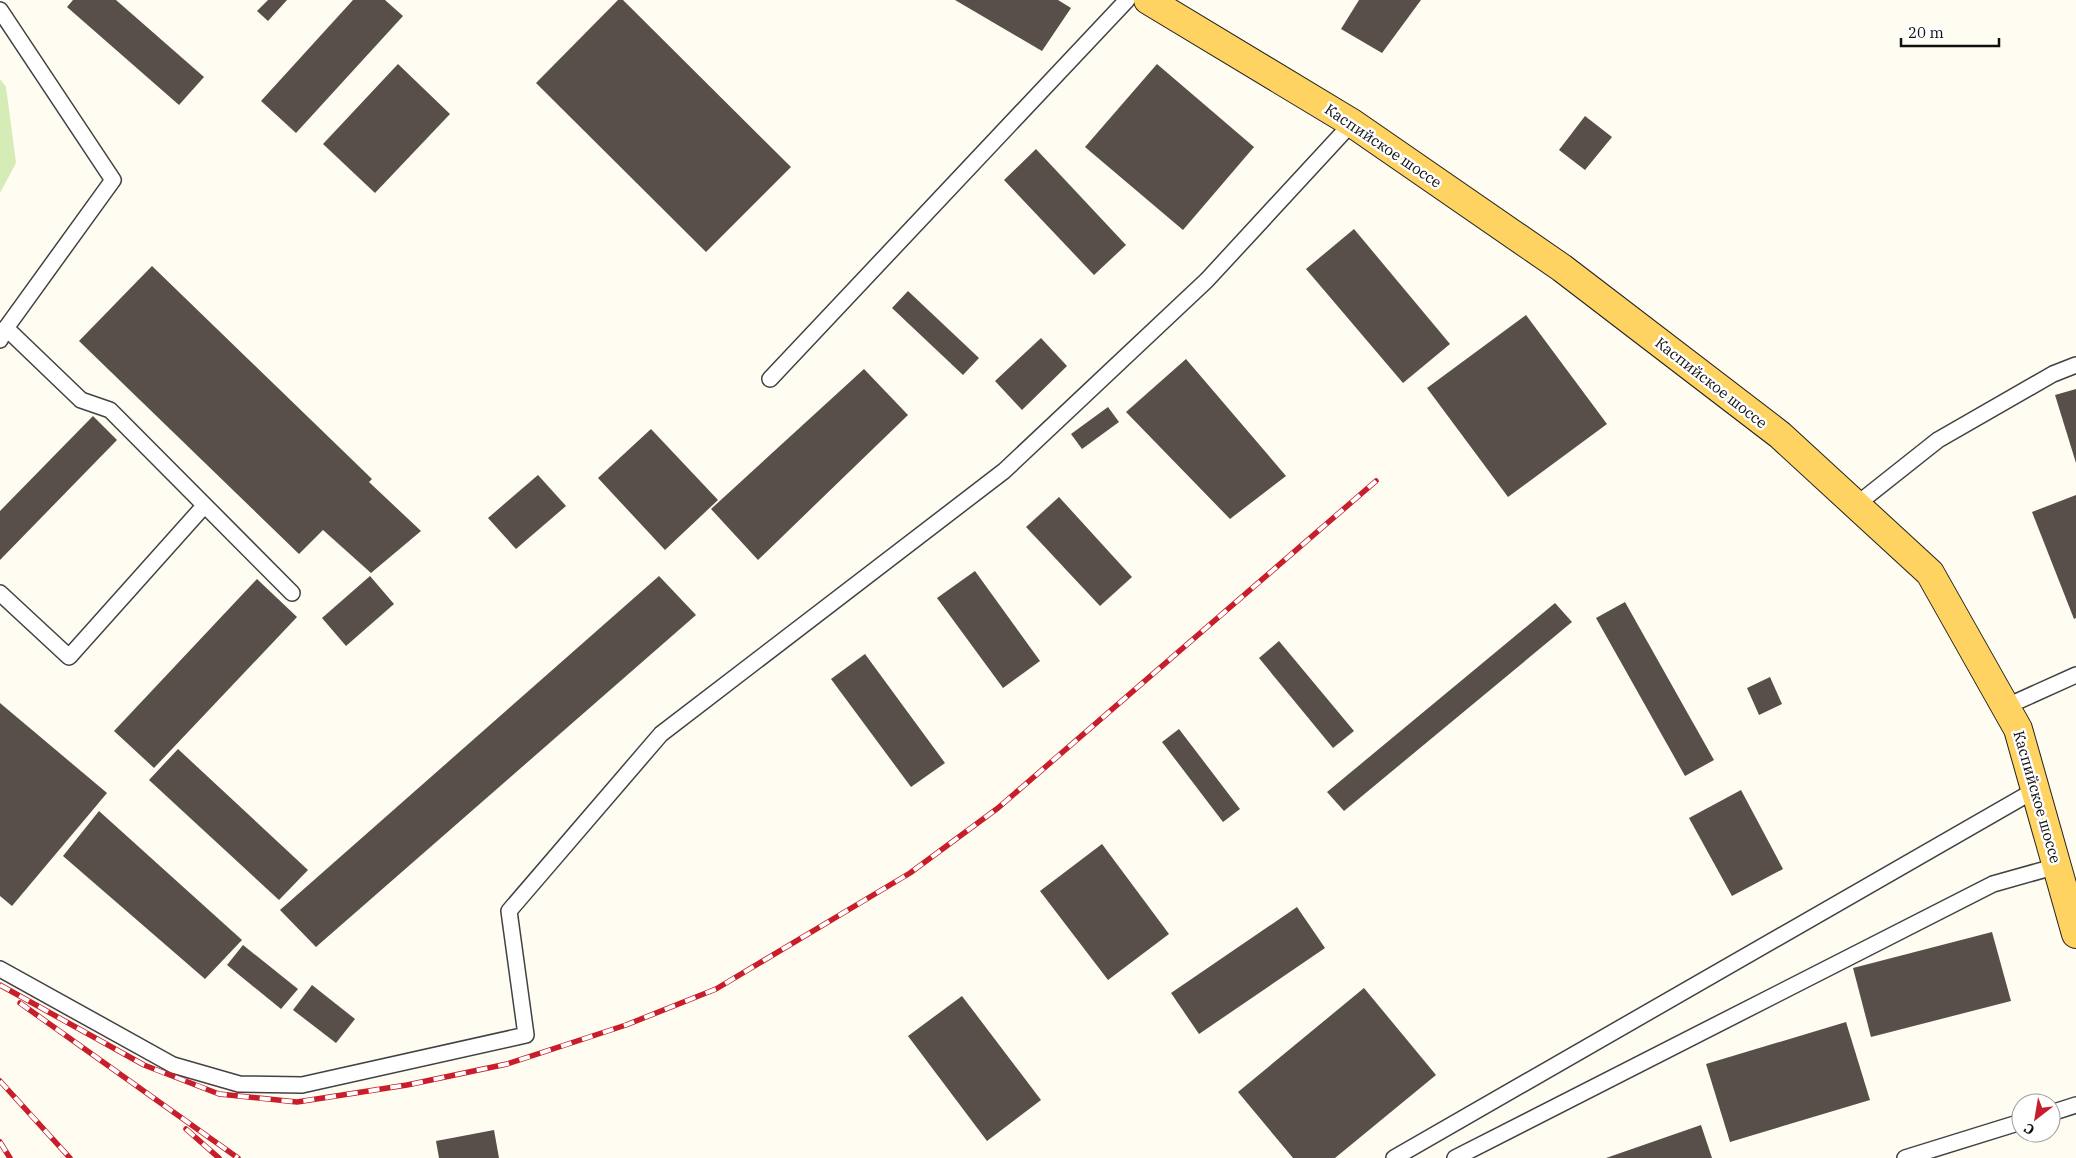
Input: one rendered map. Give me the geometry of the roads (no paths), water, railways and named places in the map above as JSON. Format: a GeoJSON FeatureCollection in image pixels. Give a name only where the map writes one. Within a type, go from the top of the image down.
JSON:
{"type":"FeatureCollection","features":[{"type":"Feature","properties":{"kind":"main road","name":"Каспийское шоссе"},"geometry":{"type":"LineString","coordinates":[[1148,0],[1352,123],[1570,274],[1780,435],[1930,573],[2018,729],[2076,934]]}},
{"type":"Feature","properties":{"kind":"lane"},"geometry":{"type":"LineString","coordinates":[[770,379],[1127,0]]}},
{"type":"Feature","properties":{"kind":"lane"},"geometry":{"type":"LineString","coordinates":[[0,10],[113,180],[3,334],[81,400],[110,410],[292,593]]}},
{"type":"Feature","properties":{"kind":"lane"},"geometry":{"type":"LineString","coordinates":[[0,969],[173,1065],[239,1084],[302,1085],[526,1035],[509,911],[661,734],[1004,471],[1207,280],[1352,123]]}},
{"type":"Feature","properties":{"kind":"lane"},"geometry":{"type":"LineString","coordinates":[[1856,505],[1938,440],[2053,374],[2076,365]]}},
{"type":"Feature","properties":{"kind":"lane"},"geometry":{"type":"LineString","coordinates":[[0,593],[70,657],[204,506]]}},
{"type":"Feature","properties":{"kind":"lane"},"geometry":{"type":"LineString","coordinates":[[2006,706],[2076,675]]}},
{"type":"Feature","properties":{"kind":"lane"},"geometry":{"type":"LineString","coordinates":[[1394,1158],[2035,790]]}},
{"type":"Feature","properties":{"kind":"lane"},"geometry":{"type":"LineString","coordinates":[[1456,1158],[1993,884],[2057,866]]}},
{"type":"Feature","properties":{"kind":"lane"},"geometry":{"type":"LineString","coordinates":[[2061,1110],[2076,1105]]}},
{"type":"Feature","properties":{"kind":"lane"},"geometry":{"type":"LineString","coordinates":[[1905,1158],[2011,1125]]}},
{"type":"Feature","properties":{"kind":"railway"},"geometry":{"type":"LineString","coordinates":[[0,985],[144,1065],[219,1094],[297,1102],[407,1085],[507,1064],[626,1025],[716,989],[910,873],[998,808],[1376,481]]}},
{"type":"Feature","properties":{"kind":"railway"},"geometry":{"type":"LineString","coordinates":[[20,1003],[238,1158]]}},
{"type":"Feature","properties":{"kind":"railway"},"geometry":{"type":"LineString","coordinates":[[0,1081],[70,1158]]}},
{"type":"Feature","properties":{"kind":"railway"},"geometry":{"type":"LineString","coordinates":[[186,1129],[219,1158]]}},
{"type":"Feature","properties":{"kind":"railway"},"geometry":{"type":"LineString","coordinates":[[0,1142],[10,1158]]}}]}
